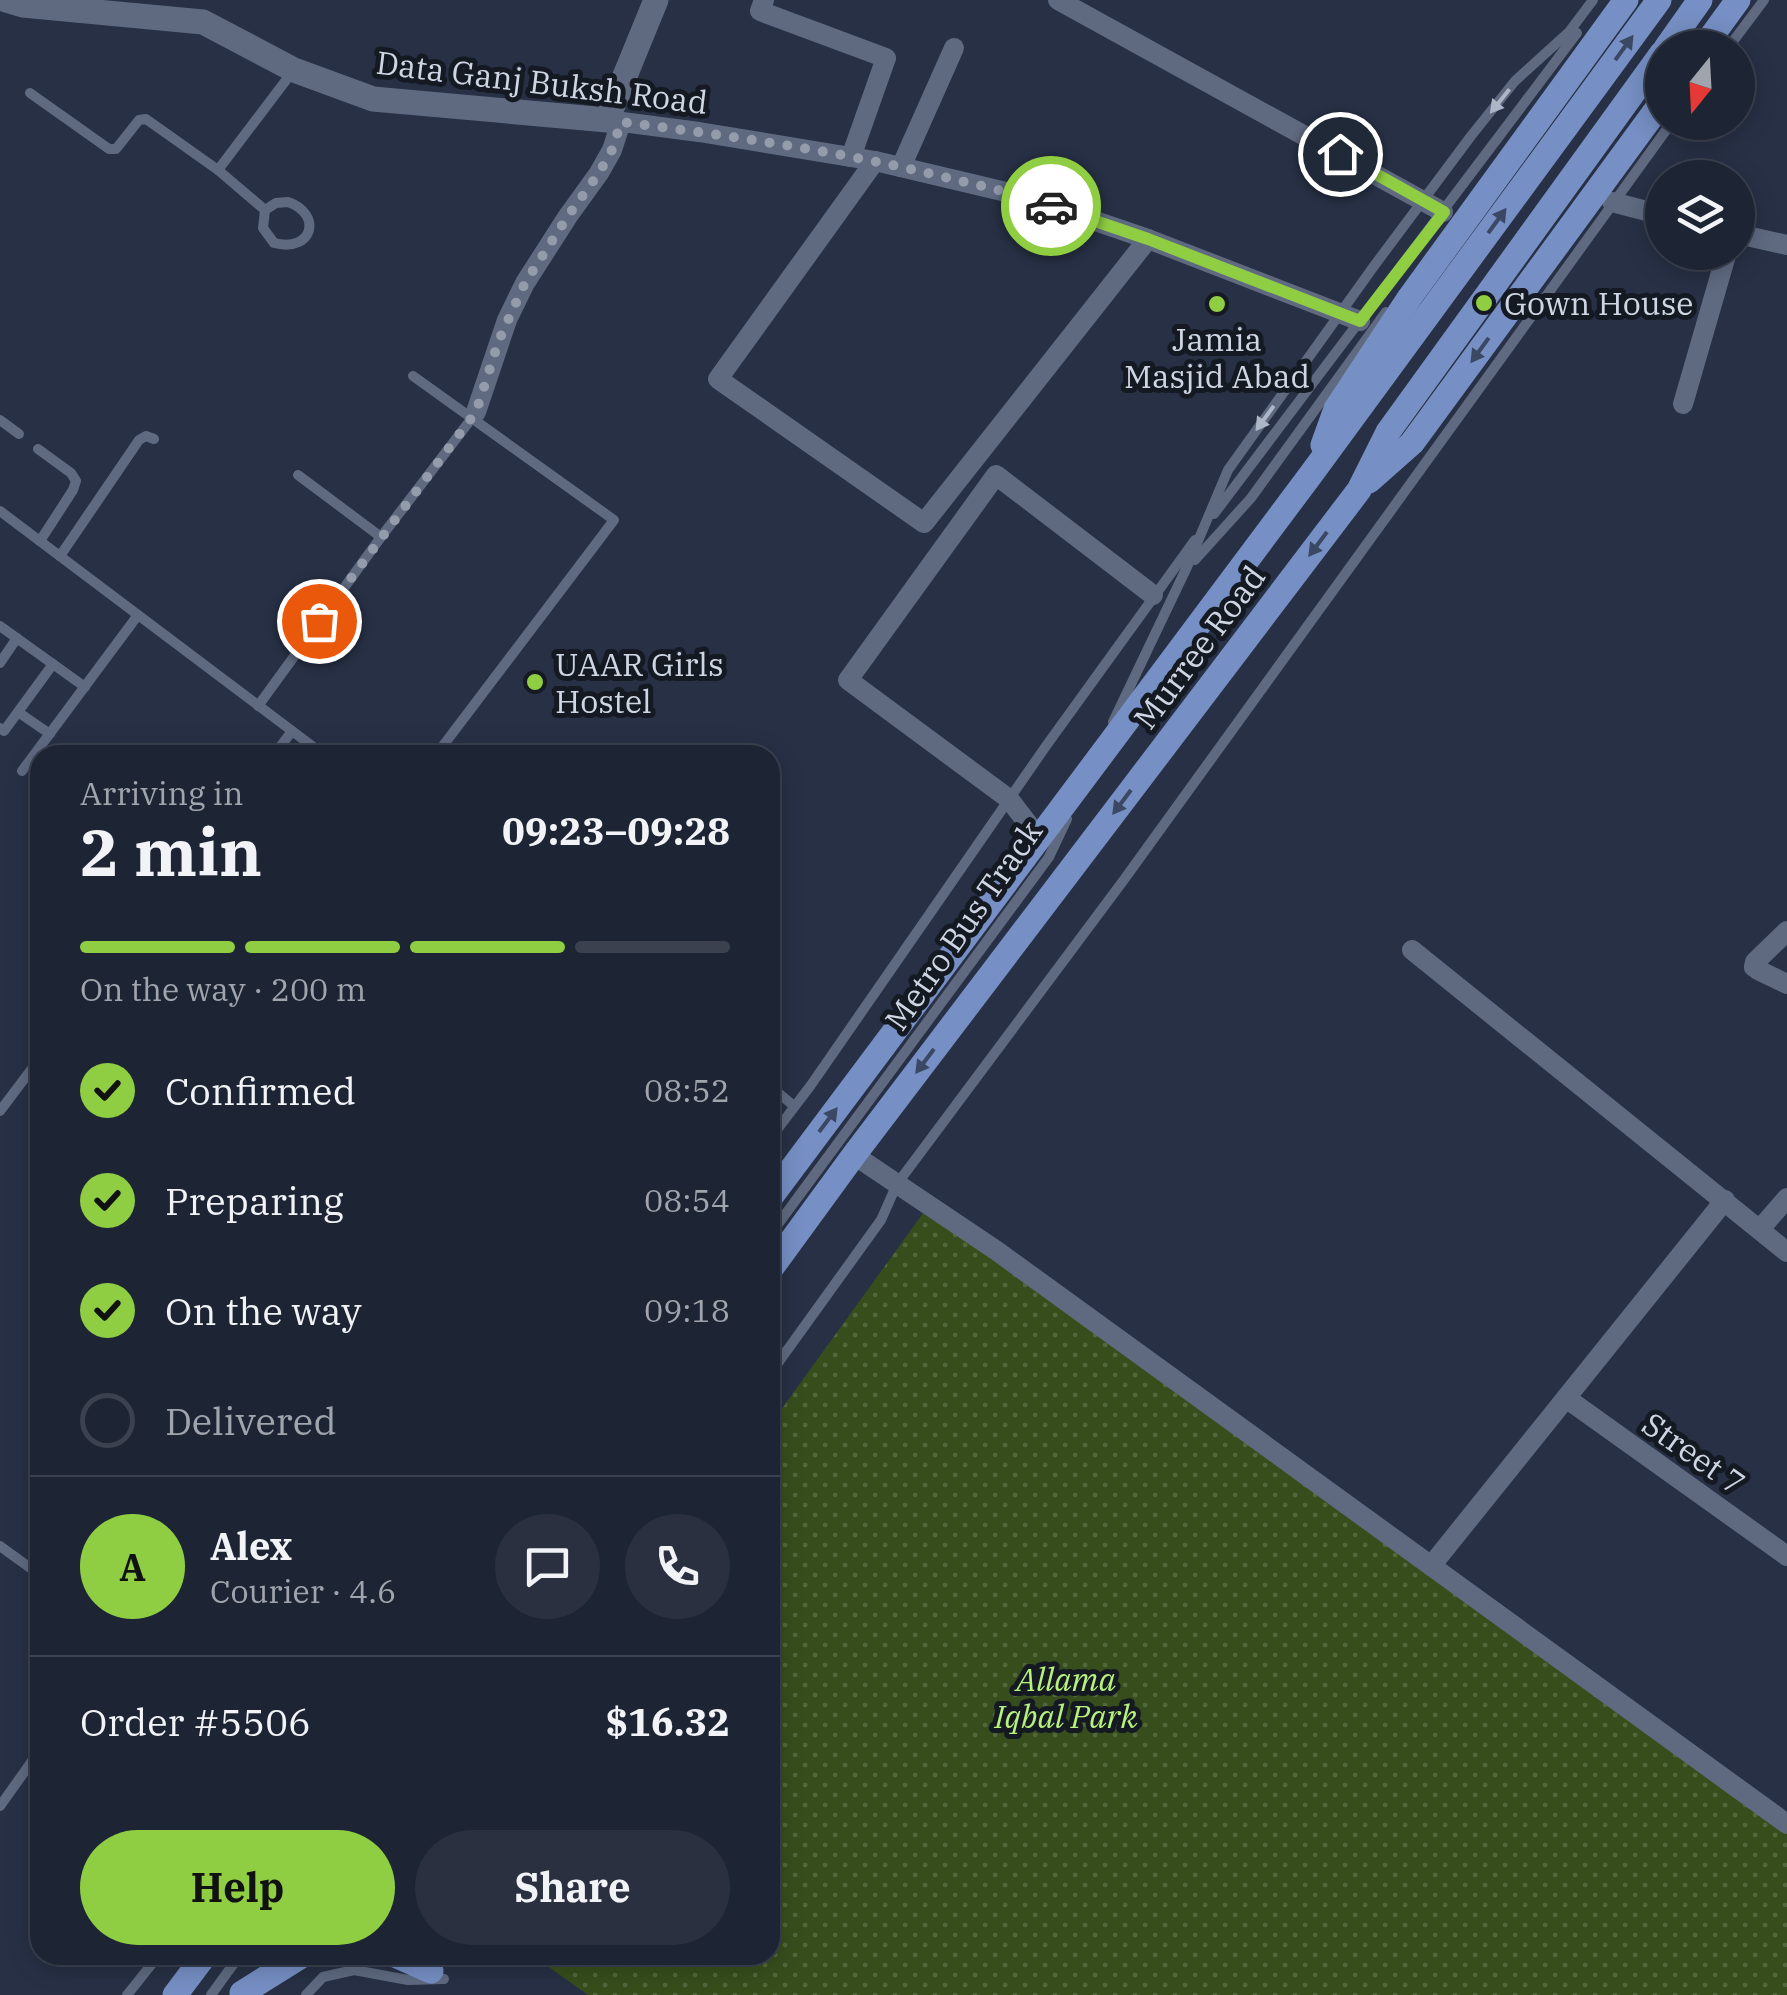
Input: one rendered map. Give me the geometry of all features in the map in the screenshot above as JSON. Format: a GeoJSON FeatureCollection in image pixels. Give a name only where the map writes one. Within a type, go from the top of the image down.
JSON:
{"type":"FeatureCollection","features":[{"type":"Feature","properties":{"kind":"main road"},"geometry":{"type":"LineString","coordinates":[[1312,473],[1336,409],[1410,297],[1626,0]]}},
{"type":"Feature","properties":{"kind":"main road","name":"Murree Road"},"geometry":{"type":"LineString","coordinates":[[780,1185],[1312,473],[1659,0]]}},
{"type":"Feature","properties":{"kind":"main road","name":"Murree Road"},"geometry":{"type":"LineString","coordinates":[[1678,30],[1700,0]]}},
{"type":"Feature","properties":{"kind":"main road"},"geometry":{"type":"LineString","coordinates":[[1716,30],[1738,0]]}},
{"type":"Feature","properties":{"kind":"main road","name":"Murree Road"},"geometry":{"type":"LineString","coordinates":[[780,1256],[1359,490],[1388,432],[1645,76]]}},
{"type":"Feature","properties":{"kind":"main road"},"geometry":{"type":"LineString","coordinates":[[1359,490],[1412,444],[1645,125]]}},
{"type":"Feature","properties":{"kind":"main road"},"geometry":{"type":"LineString","coordinates":[[175,1995],[197,1965]]}},
{"type":"Feature","properties":{"kind":"main road"},"geometry":{"type":"LineString","coordinates":[[242,1994],[264,1965]]}},
{"type":"Feature","properties":{"kind":"main road"},"geometry":{"type":"LineString","coordinates":[[242,1994],[287,1965]]}},
{"type":"Feature","properties":{"kind":"main road"},"geometry":{"type":"LineString","coordinates":[[416,1965],[438,1975]]}},
{"type":"Feature","properties":{"kind":"street","name":"Data Ganj Buksh Road"},"geometry":{"type":"LineString","coordinates":[[6,0],[23,4],[203,11],[294,70],[374,99],[699,132],[875,161],[1019,194],[1360,321]]}},
{"type":"Feature","properties":{"kind":"street"},"geometry":{"type":"LineString","coordinates":[[764,0],[760,11],[886,58],[851,157]]}},
{"type":"Feature","properties":{"kind":"street"},"geometry":{"type":"LineString","coordinates":[[1062,1],[1444,212]]}},
{"type":"Feature","properties":{"kind":"street"},"geometry":{"type":"LineString","coordinates":[[474,415],[499,340],[525,283],[612,150],[614,122],[647,3]]}},
{"type":"Feature","properties":{"kind":"street"},"geometry":{"type":"LineString","coordinates":[[901,167],[954,48]]}},
{"type":"Feature","properties":{"kind":"street"},"geometry":{"type":"LineString","coordinates":[[875,161],[718,379],[924,523],[1148,239]]}},
{"type":"Feature","properties":{"kind":"street"},"geometry":{"type":"LineString","coordinates":[[1612,202],[1645,211]]}},
{"type":"Feature","properties":{"kind":"street"},"geometry":{"type":"LineString","coordinates":[[1755,237],[1787,244]]}},
{"type":"Feature","properties":{"kind":"street"},"geometry":{"type":"LineString","coordinates":[[1684,404],[1722,270]]}},
{"type":"Feature","properties":{"kind":"street"},"geometry":{"type":"LineString","coordinates":[[1039,838],[1009,799],[848,680],[996,475],[1153,595]]}},
{"type":"Feature","properties":{"kind":"street"},"geometry":{"type":"LineString","coordinates":[[1787,930],[1754,966],[1787,984]]}},
{"type":"Feature","properties":{"kind":"street"},"geometry":{"type":"LineString","coordinates":[[1412,950],[1787,1252]]}},
{"type":"Feature","properties":{"kind":"street"},"geometry":{"type":"LineString","coordinates":[[854,1156],[998,1251],[1787,1824]]}},
{"type":"Feature","properties":{"kind":"street"},"geometry":{"type":"LineString","coordinates":[[1760,1229],[1787,1198]]}},
{"type":"Feature","properties":{"kind":"street"},"geometry":{"type":"LineString","coordinates":[[1431,1566],[1725,1200]]}},
{"type":"Feature","properties":{"kind":"street","name":"Street 7"},"geometry":{"type":"LineString","coordinates":[[1566,1398],[1787,1556]]}},
{"type":"Feature","properties":{"kind":"lane","name":"Metro Bus Track"},"geometry":{"type":"LineString","coordinates":[[780,1221],[1048,857],[1188,568],[1228,470],[1471,136],[1516,81],[1569,32],[1594,0]]}},
{"type":"Feature","properties":{"kind":"lane"},"geometry":{"type":"LineString","coordinates":[[780,1125],[1153,595],[1601,0]]}},
{"type":"Feature","properties":{"kind":"lane"},"geometry":{"type":"LineString","coordinates":[[1742,30],[1764,0]]}},
{"type":"Feature","properties":{"kind":"lane","name":"Metro Bus Track"},"geometry":{"type":"LineString","coordinates":[[1188,568],[1251,498],[1543,95],[1569,32]]}},
{"type":"Feature","properties":{"kind":"lane"},"geometry":{"type":"LineString","coordinates":[[218,170],[294,70]]}},
{"type":"Feature","properties":{"kind":"lane"},"geometry":{"type":"LineString","coordinates":[[30,94],[109,149],[116,149],[139,120],[146,118],[265,210]]}},
{"type":"Feature","properties":{"kind":"lane"},"geometry":{"type":"LineString","coordinates":[[780,1360],[881,1220],[897,1184],[1123,882],[1658,140]]}},
{"type":"Feature","properties":{"kind":"lane"},"geometry":{"type":"LineString","coordinates":[[288,202],[301,207],[309,218],[304,238],[288,246],[274,243],[262,228],[265,210],[288,202]]}},
{"type":"Feature","properties":{"kind":"lane"},"geometry":{"type":"LineString","coordinates":[[413,376],[474,415],[614,520],[444,745]]}},
{"type":"Feature","properties":{"kind":"lane"},"geometry":{"type":"LineString","coordinates":[[258,706],[474,415]]}},
{"type":"Feature","properties":{"kind":"lane"},"geometry":{"type":"LineString","coordinates":[[0,420],[19,434]]}},
{"type":"Feature","properties":{"kind":"lane"},"geometry":{"type":"LineString","coordinates":[[60,556],[139,440],[146,436],[154,439]]}},
{"type":"Feature","properties":{"kind":"lane"},"geometry":{"type":"LineString","coordinates":[[38,449],[76,481],[40,541]]}},
{"type":"Feature","properties":{"kind":"lane"},"geometry":{"type":"LineString","coordinates":[[298,475],[381,536]]}},
{"type":"Feature","properties":{"kind":"lane"},"geometry":{"type":"LineString","coordinates":[[0,511],[311,745]]}},
{"type":"Feature","properties":{"kind":"lane"},"geometry":{"type":"LineString","coordinates":[[42,745],[138,615]]}},
{"type":"Feature","properties":{"kind":"lane"},"geometry":{"type":"LineString","coordinates":[[0,626],[85,687]]}},
{"type":"Feature","properties":{"kind":"lane"},"geometry":{"type":"LineString","coordinates":[[0,663],[17,638]]}},
{"type":"Feature","properties":{"kind":"lane"},"geometry":{"type":"LineString","coordinates":[[0,728],[4,731],[52,664]]}},
{"type":"Feature","properties":{"kind":"lane"},"geometry":{"type":"LineString","coordinates":[[18,712],[50,734]]}},
{"type":"Feature","properties":{"kind":"lane"},"geometry":{"type":"LineString","coordinates":[[282,745],[292,731]]}},
{"type":"Feature","properties":{"kind":"lane"},"geometry":{"type":"LineString","coordinates":[[22,771],[30,760]]}},
{"type":"Feature","properties":{"kind":"lane"},"geometry":{"type":"LineString","coordinates":[[0,1110],[30,1071]]}},
{"type":"Feature","properties":{"kind":"lane"},"geometry":{"type":"LineString","coordinates":[[780,1094],[794,1106]]}},
{"type":"Feature","properties":{"kind":"lane"},"geometry":{"type":"LineString","coordinates":[[0,1546],[30,1568]]}},
{"type":"Feature","properties":{"kind":"lane"},"geometry":{"type":"LineString","coordinates":[[0,1806],[30,1764]]}},
{"type":"Feature","properties":{"kind":"lane"},"geometry":{"type":"LineString","coordinates":[[127,1995],[151,1965]]}},
{"type":"Feature","properties":{"kind":"lane"},"geometry":{"type":"LineString","coordinates":[[211,1995],[233,1965]]}},
{"type":"Feature","properties":{"kind":"lane"},"geometry":{"type":"LineString","coordinates":[[306,1995],[323,1977],[354,1970],[408,1980],[438,1975]]}},
{"type":"Feature","properties":{"kind":"green space","name":"Allama Iqbal Park"},"geometry":{"type":"Polygon","coordinates":[[[929,1205],[1787,1824],[1787,1995],[588,1995],[546,1965],[780,1965],[780,1411],[929,1205]]]}},
{"type":"Feature","properties":{"kind":"way so far"},"geometry":{"type":"LineString","coordinates":[[319,621],[476,412],[499,340],[525,283],[599,173],[621,122],[875,161],[1019,194],[1051,206]]}},
{"type":"Feature","properties":{"kind":"place","name":"Gown House"},"geometry":{"type":"Point","coordinates":[1484,303]}},
{"type":"Feature","properties":{"kind":"place","name":"Jamia Masjid Abad"},"geometry":{"type":"Point","coordinates":[1217,304]}},
{"type":"Feature","properties":{"kind":"place","name":"UAAR Girls Hostel"},"geometry":{"type":"Point","coordinates":[535,682]}},
{"type":"Feature","properties":{"kind":"route"},"geometry":{"type":"LineString","coordinates":[[1051,206],[1360,321],[1444,212],[1340,154]]}}]}
